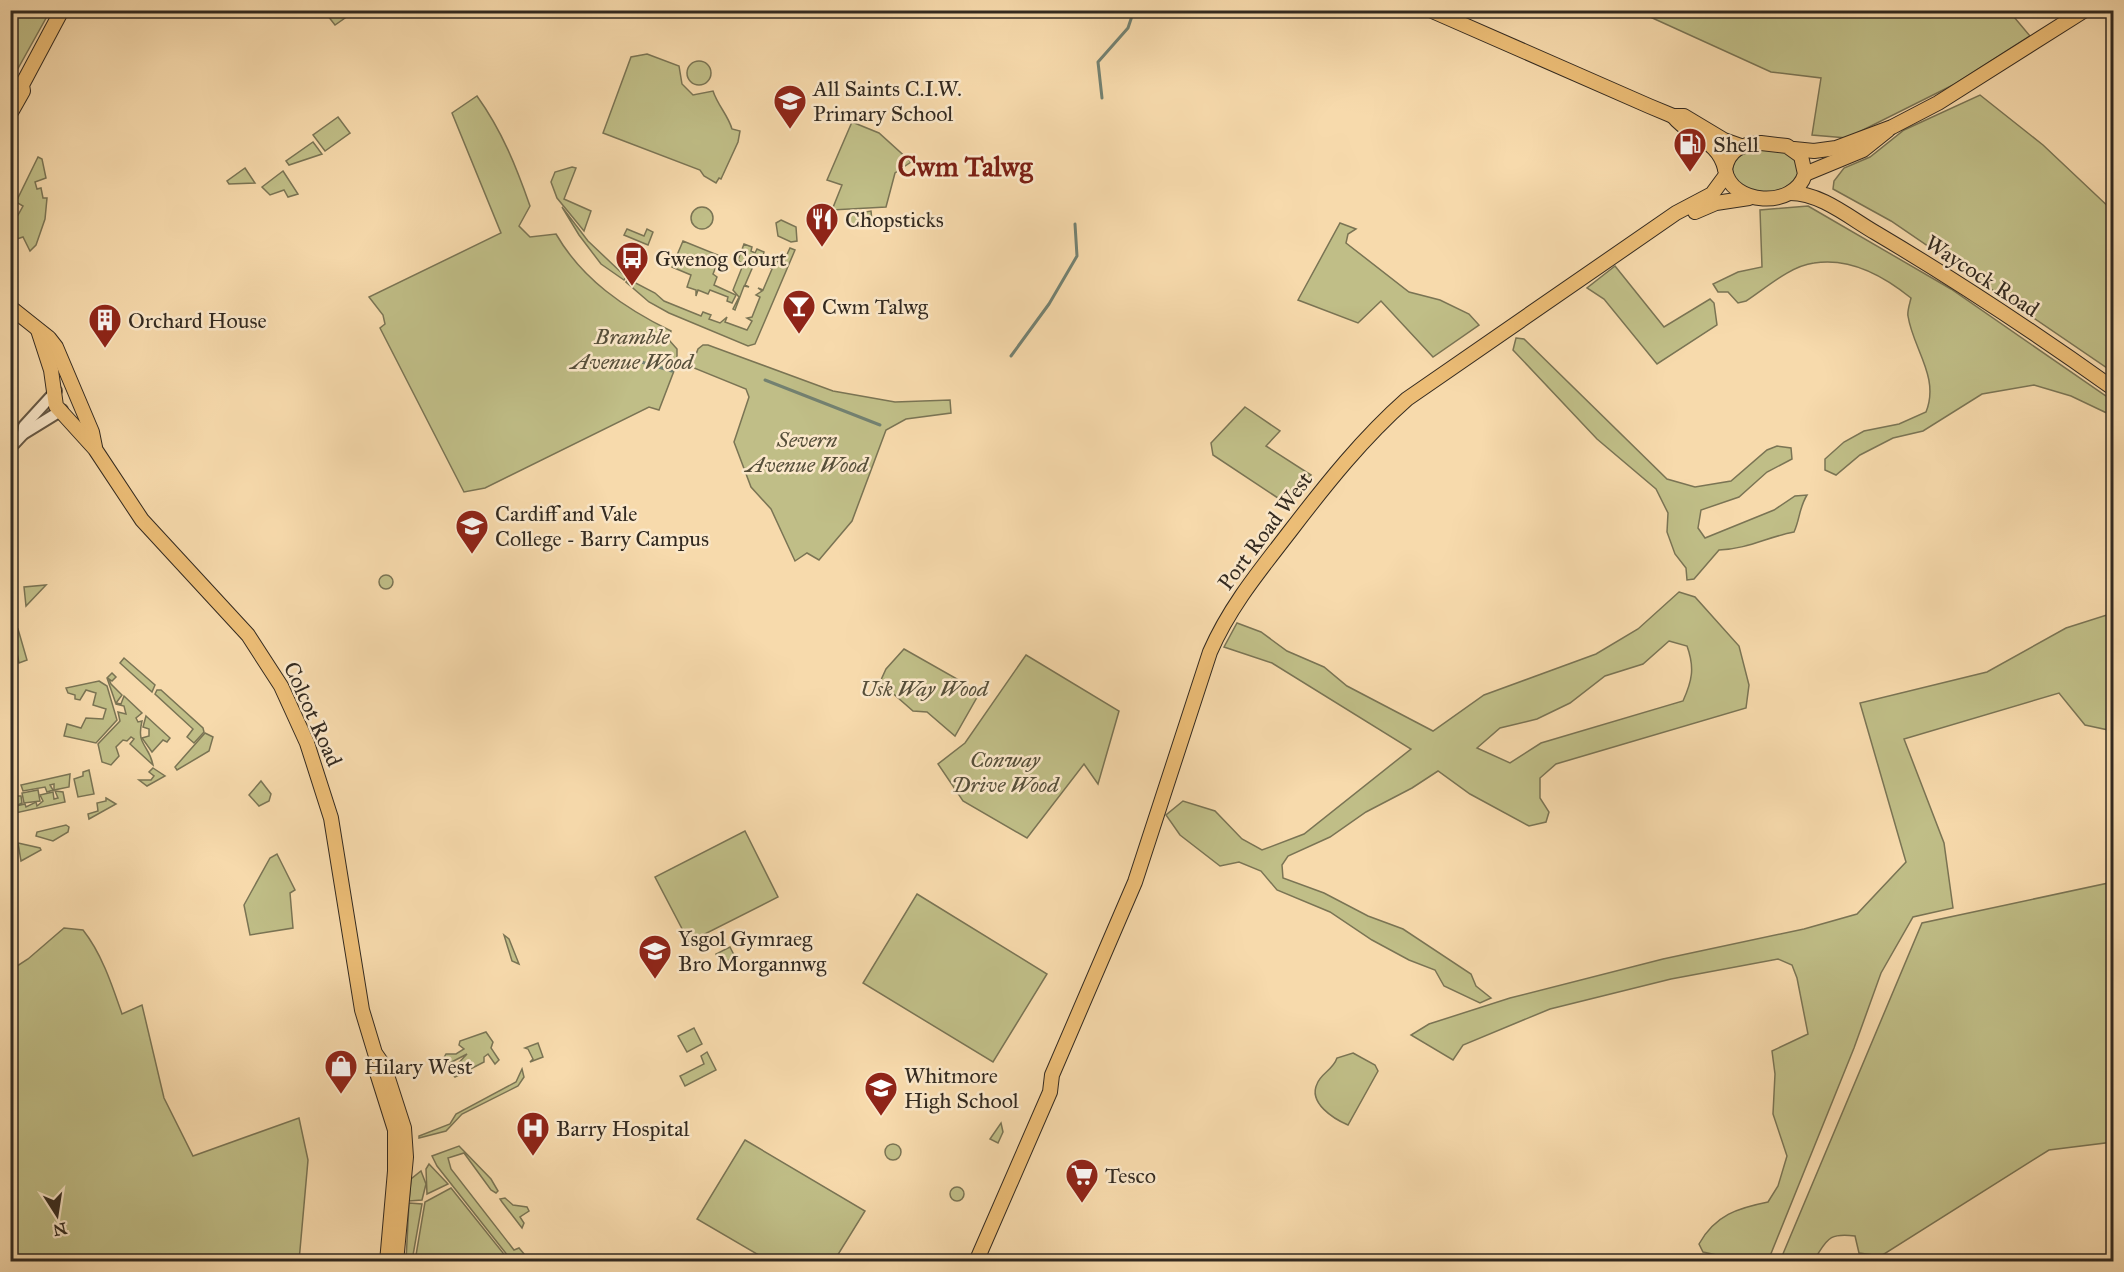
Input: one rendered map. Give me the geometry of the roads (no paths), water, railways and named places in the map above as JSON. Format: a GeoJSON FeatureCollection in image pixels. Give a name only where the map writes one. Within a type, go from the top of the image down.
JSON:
{"type":"FeatureCollection","features":[{"type":"Feature","properties":{"kind":"main road"},"geometry":{"type":"LineString","coordinates":[[10,98],[16,88],[22,85],[62,10]]}},
{"type":"Feature","properties":{"kind":"main road"},"geometry":{"type":"LineString","coordinates":[[1430,10],[1673,116],[1684,116],[1724,140],[1741,146],[1765,143],[1814,151],[1836,148],[1892,127],[1938,103],[2085,10]]}},
{"type":"Feature","properties":{"kind":"main road"},"geometry":{"type":"LineString","coordinates":[[10,114],[23,91],[22,85]]}},
{"type":"Feature","properties":{"kind":"main road"},"geometry":{"type":"LineString","coordinates":[[1673,116],[1680,125],[1713,146],[1720,154],[1725,172],[1738,192],[1758,198],[1774,198],[1790,193],[1805,176],[1863,150],[1892,127]]}},
{"type":"Feature","properties":{"kind":"main road"},"geometry":{"type":"LineString","coordinates":[[1725,172],[1732,153],[1741,146]]}},
{"type":"Feature","properties":{"kind":"main road"},"geometry":{"type":"LineString","coordinates":[[1794,149],[1803,160],[1805,176]]}},
{"type":"Feature","properties":{"kind":"main road","name":"Port Road West"},"geometry":{"type":"LineString","coordinates":[[976,1262],[1050,1092],[1058,1086],[1085,1013],[1084,1005],[1135,882],[1210,652],[1245,589],[1347,459],[1407,399],[1665,223],[1676,213],[1712,194],[1725,172]]}},
{"type":"Feature","properties":{"kind":"main road","name":"Waycock Road"},"geometry":{"type":"LineString","coordinates":[[1805,176],[1825,202]]}},
{"type":"Feature","properties":{"kind":"main road","name":"Waycock Road"},"geometry":{"type":"LineString","coordinates":[[1790,193],[1800,193],[1825,202],[1920,259],[2114,389]]}},
{"type":"Feature","properties":{"kind":"main road","name":"Port Road West"},"geometry":{"type":"LineString","coordinates":[[1665,223],[1716,203],[1758,198]]}},
{"type":"Feature","properties":{"kind":"main road","name":"Colcot Road"},"geometry":{"type":"LineString","coordinates":[[10,307],[49,338],[56,347],[92,432],[95,449]]}},
{"type":"Feature","properties":{"kind":"main road","name":"Colcot Road"},"geometry":{"type":"LineString","coordinates":[[38,330],[56,391],[54,402],[95,449],[131,507],[248,635],[286,698],[312,759],[331,818],[359,994],[375,1053],[375,1068],[395,1130],[395,1171],[387,1262]]}},
{"type":"Feature","properties":{"kind":"main road"},"geometry":{"type":"LineString","coordinates":[[56,391],[66,387],[76,394],[73,407],[62,410]]}},
{"type":"Feature","properties":{"kind":"main road","name":"Colcot Road"},"geometry":{"type":"LineString","coordinates":[[375,1053],[384,1066],[403,1122],[405,1136],[396,1262]]}},
{"type":"Feature","properties":{"kind":"street"},"geometry":{"type":"LineString","coordinates":[[23,434],[24,426],[56,391]]}},
{"type":"Feature","properties":{"kind":"street"},"geometry":{"type":"LineString","coordinates":[[10,448],[23,434],[62,410]]}},
{"type":"Feature","properties":{"kind":"waterway"},"geometry":{"type":"LineString","coordinates":[[1102,98],[1098,62],[1128,28],[1132,16],[1148,10]]}},
{"type":"Feature","properties":{"kind":"waterway"},"geometry":{"type":"LineString","coordinates":[[1011,356],[1049,304],[1077,256],[1075,224]]}},
{"type":"Feature","properties":{"kind":"waterway"},"geometry":{"type":"LineString","coordinates":[[638,361],[672,371]]}},
{"type":"Feature","properties":{"kind":"waterway"},"geometry":{"type":"LineString","coordinates":[[765,380],[880,425]]}},
{"type":"Feature","properties":{"kind":"place","name":"All Saints C.I.W. Primary School"},"geometry":{"type":"Point","coordinates":[790,130]}},
{"type":"Feature","properties":{"kind":"place","name":"Shell"},"geometry":{"type":"Point","coordinates":[1690,173]}},
{"type":"Feature","properties":{"kind":"place","name":"Chopsticks"},"geometry":{"type":"Point","coordinates":[822,248]}},
{"type":"Feature","properties":{"kind":"place","name":"Gwenog Court"},"geometry":{"type":"Point","coordinates":[632,287]}},
{"type":"Feature","properties":{"kind":"place","name":"Cwm Talwg"},"geometry":{"type":"Point","coordinates":[799,335]}},
{"type":"Feature","properties":{"kind":"place","name":"Orchard House"},"geometry":{"type":"Point","coordinates":[105,349]}},
{"type":"Feature","properties":{"kind":"place","name":"Cardiff and Vale College - Barry Campus"},"geometry":{"type":"Point","coordinates":[472,555]}},
{"type":"Feature","properties":{"kind":"place","name":"Ysgol Gymraeg Bro Morgannwg"},"geometry":{"type":"Point","coordinates":[655,980]}},
{"type":"Feature","properties":{"kind":"place","name":"Hilary West"},"geometry":{"type":"Point","coordinates":[341,1095]}},
{"type":"Feature","properties":{"kind":"place","name":"Whitmore High School"},"geometry":{"type":"Point","coordinates":[881,1117]}},
{"type":"Feature","properties":{"kind":"place","name":"Barry Hospital"},"geometry":{"type":"Point","coordinates":[533,1157]}},
{"type":"Feature","properties":{"kind":"place","name":"Tesco"},"geometry":{"type":"Point","coordinates":[1082,1204]}},
{"type":"Feature","properties":{"kind":"district","name":"Cwm Talwg"},"geometry":{"type":"Point","coordinates":[965,166]}},
{"type":"Feature","properties":{"kind":"park label","name":"Bramble Avenue Wood"},"geometry":{"type":"Point","coordinates":[632,348]}},
{"type":"Feature","properties":{"kind":"park label","name":"Severn Avenue Wood"},"geometry":{"type":"Point","coordinates":[807,452]}},
{"type":"Feature","properties":{"kind":"park label","name":"Usk Way Wood"},"geometry":{"type":"Point","coordinates":[924,688]}},
{"type":"Feature","properties":{"kind":"park label","name":"Conway Drive Wood"},"geometry":{"type":"Point","coordinates":[1005,772]}}]}
